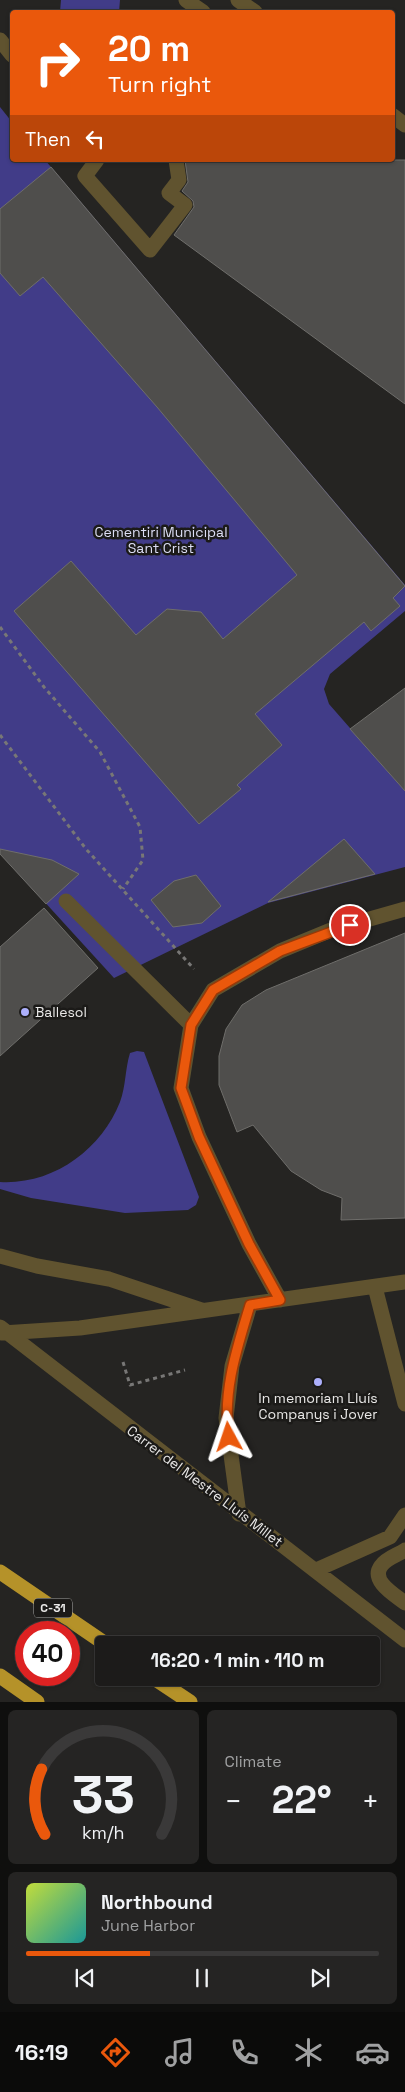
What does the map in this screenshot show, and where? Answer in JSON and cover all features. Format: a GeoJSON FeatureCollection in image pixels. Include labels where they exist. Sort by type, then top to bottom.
{"type":"FeatureCollection","features":[{"type":"Feature","properties":{"kind":"highway","name":"C-31"},"geometry":{"type":"LineString","coordinates":[[0,1572],[95,1637]]}},
{"type":"Feature","properties":{"kind":"highway"},"geometry":{"type":"LineString","coordinates":[[0,1676],[37,1702]]}},
{"type":"Feature","properties":{"kind":"highway"},"geometry":{"type":"LineString","coordinates":[[166,1686],[190,1702]]}},
{"type":"Feature","properties":{"kind":"street"},"geometry":{"type":"LineString","coordinates":[[186,0],[200,10]]}},
{"type":"Feature","properties":{"kind":"street"},"geometry":{"type":"LineString","coordinates":[[238,0],[251,10]]}},
{"type":"Feature","properties":{"kind":"street"},"geometry":{"type":"LineString","coordinates":[[0,40],[10,52]]}},
{"type":"Feature","properties":{"kind":"street"},"geometry":{"type":"LineString","coordinates":[[96,162],[85,176],[150,250],[185,205],[169,193],[179,180],[176,162]]}},
{"type":"Feature","properties":{"kind":"street"},"geometry":{"type":"LineString","coordinates":[[66,901],[191,1025]]}},
{"type":"Feature","properties":{"kind":"street"},"geometry":{"type":"LineString","coordinates":[[280,1300],[249,1244],[199,1137],[181,1088],[191,1025],[213,990],[280,951],[331,930],[405,909]]}},
{"type":"Feature","properties":{"kind":"street"},"geometry":{"type":"LineString","coordinates":[[0,1256],[36,1266],[109,1279],[206,1311]]}},
{"type":"Feature","properties":{"kind":"street"},"geometry":{"type":"LineString","coordinates":[[2,1331],[80,1328],[405,1282]]}},
{"type":"Feature","properties":{"kind":"street"},"geometry":{"type":"LineString","coordinates":[[375,1287],[405,1404]]}},
{"type":"Feature","properties":{"kind":"street"},"geometry":{"type":"LineString","coordinates":[[239,1514],[226,1418],[232,1366],[250,1305]]}},
{"type":"Feature","properties":{"kind":"street","name":"Carrer del Mestre Lluís Millet"},"geometry":{"type":"LineString","coordinates":[[2,1331],[405,1640]]}},
{"type":"Feature","properties":{"kind":"street"},"geometry":{"type":"LineString","coordinates":[[316,1570],[390,1537],[405,1515]]}},
{"type":"Feature","properties":{"kind":"street"},"geometry":{"type":"LineString","coordinates":[[405,1550],[387,1560],[381,1566],[379,1572],[382,1585],[405,1603]]}},
{"type":"Feature","properties":{"kind":"path"},"geometry":{"type":"LineString","coordinates":[[0,627],[44,687],[100,752],[140,827],[143,860],[123,889]]}},
{"type":"Feature","properties":{"kind":"path"},"geometry":{"type":"LineString","coordinates":[[0,735],[86,849],[213,990]]}},
{"type":"Feature","properties":{"kind":"path"},"geometry":{"type":"LineString","coordinates":[[123,1362],[130,1385],[185,1370]]}},
{"type":"Feature","properties":{"kind":"green space"},"geometry":{"type":"Polygon","coordinates":[[[61,0],[120,0],[119,10],[60,10],[61,0]]]}},
{"type":"Feature","properties":{"kind":"green space","name":"Cementiri Municipal Sant Crist"},"geometry":{"type":"Polygon","coordinates":[[[0,107],[10,120],[10,162],[47,162],[405,585],[405,611],[330,674],[324,689],[329,704],[405,791],[405,867],[268,903],[114,978],[0,853],[0,107]]]}},
{"type":"Feature","properties":{"kind":"green space"},"geometry":{"type":"Polygon","coordinates":[[[144,1052],[199,1197],[196,1205],[188,1210],[125,1213],[31,1198],[0,1189],[0,1182],[38,1178],[56,1171],[88,1149],[112,1119],[122,1096],[130,1053],[144,1052]]]}},
{"type":"Feature","properties":{"kind":"building"},"geometry":{"type":"Polygon","coordinates":[[[395,160],[405,160],[405,404],[174,235],[194,207],[193,201],[182,191],[188,182],[185,162],[395,162],[395,160]]]}},
{"type":"Feature","properties":{"kind":"building"},"geometry":{"type":"Polygon","coordinates":[[[51,167],[405,586],[393,598],[400,606],[371,631],[364,622],[255,714],[282,745],[237,785],[241,789],[199,824],[14,611],[71,561],[136,635],[167,609],[201,612],[223,639],[297,575],[157,407],[43,277],[20,296],[0,273],[0,209],[51,167]]]}},
{"type":"Feature","properties":{"kind":"building"},"geometry":{"type":"Polygon","coordinates":[[[405,688],[405,791],[350,729],[405,688]]]}},
{"type":"Feature","properties":{"kind":"building"},"geometry":{"type":"Polygon","coordinates":[[[344,839],[375,874],[268,902],[344,839]]]}},
{"type":"Feature","properties":{"kind":"building"},"geometry":{"type":"Polygon","coordinates":[[[0,849],[52,860],[79,874],[46,904],[0,854],[0,849]]]}},
{"type":"Feature","properties":{"kind":"building"},"geometry":{"type":"Polygon","coordinates":[[[196,875],[221,906],[202,923],[173,927],[151,900],[174,881],[196,875]]]}},
{"type":"Feature","properties":{"kind":"building","name":"Ballesol"},"geometry":{"type":"Polygon","coordinates":[[[44,908],[98,968],[0,1056],[0,947],[44,908]]]}},
{"type":"Feature","properties":{"kind":"building"},"geometry":{"type":"Polygon","coordinates":[[[405,933],[405,1218],[341,1220],[342,1198],[321,1190],[291,1171],[253,1125],[237,1132],[219,1085],[219,1056],[226,1029],[242,1005],[266,990],[405,933]]]}},
{"type":"Feature","properties":{"kind":"place","name":"Ballesol"},"geometry":{"type":"Point","coordinates":[25,1012]}},
{"type":"Feature","properties":{"kind":"place","name":"In memoriam Lluís Companys i Jover"},"geometry":{"type":"Point","coordinates":[318,1382]}},
{"type":"Feature","properties":{"kind":"route"},"geometry":{"type":"LineString","coordinates":[[229,1437],[226,1418],[232,1366],[250,1305],[280,1300],[249,1244],[232,1203],[199,1137],[181,1088],[191,1025],[213,990],[280,951],[331,930],[350,925]]}}]}
